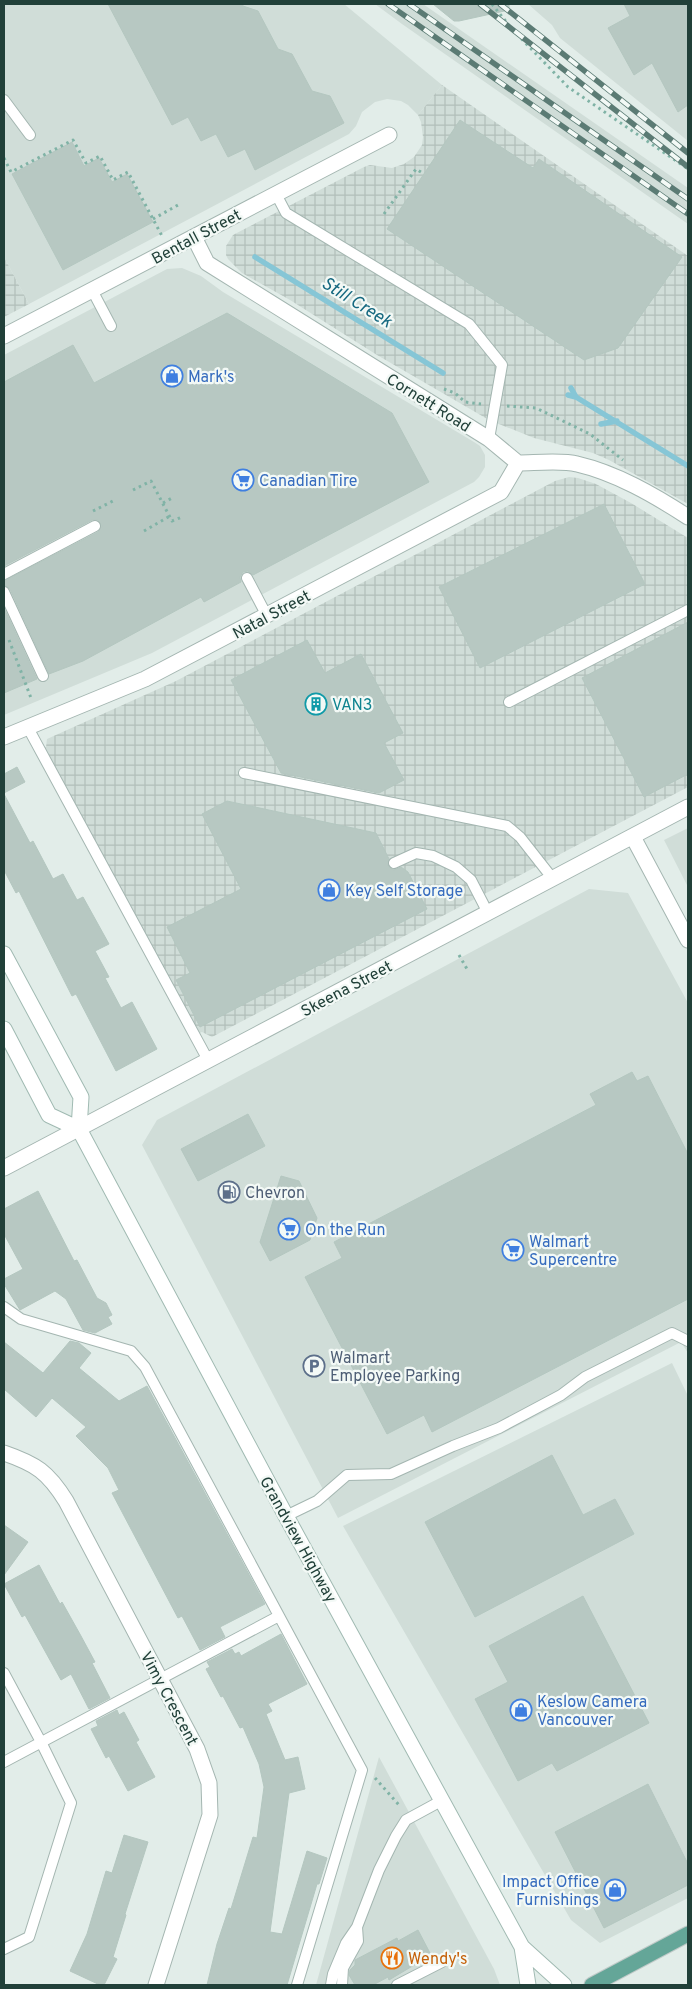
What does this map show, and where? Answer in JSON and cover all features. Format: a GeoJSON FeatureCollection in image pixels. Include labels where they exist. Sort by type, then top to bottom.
{"type":"FeatureCollection","features":[{"type":"Feature","properties":{"kind":"main road"},"geometry":{"type":"LineString","coordinates":[[592,1985],[688,1934]]}},
{"type":"Feature","properties":{"kind":"street","name":"Bentall Street"},"geometry":{"type":"LineString","coordinates":[[4,336],[389,135]]}},
{"type":"Feature","properties":{"kind":"street","name":"Cornett Road"},"geometry":{"type":"LineString","coordinates":[[194,237],[207,263],[489,439],[518,463]]}},
{"type":"Feature","properties":{"kind":"street"},"geometry":{"type":"LineString","coordinates":[[518,463],[575,463],[608,474],[652,494],[688,517]]}},
{"type":"Feature","properties":{"kind":"street","name":"Natal Street"},"geometry":{"type":"LineString","coordinates":[[4,737],[145,679],[501,492],[518,463]]}},
{"type":"Feature","properties":{"kind":"street","name":"Skeena Street"},"geometry":{"type":"LineString","coordinates":[[4,1168],[688,807]]}},
{"type":"Feature","properties":{"kind":"street"},"geometry":{"type":"LineString","coordinates":[[633,836],[688,940]]}},
{"type":"Feature","properties":{"kind":"street"},"geometry":{"type":"LineString","coordinates":[[4,954],[81,1097],[79,1129],[49,1115],[4,1029]]}},
{"type":"Feature","properties":{"kind":"street","name":"Grandview Highway"},"geometry":{"type":"LineString","coordinates":[[79,1129],[286,1516],[522,1947],[564,1985]]}},
{"type":"Feature","properties":{"kind":"street","name":"Vimy Crescent"},"geometry":{"type":"LineString","coordinates":[[4,1453],[28,1461],[40,1469],[59,1490],[197,1749],[209,1783],[210,1816],[156,1985]]}},
{"type":"Feature","properties":{"kind":"street","name":"Grandview Highway"},"geometry":{"type":"LineString","coordinates":[[522,1947],[528,1985]]}},
{"type":"Feature","properties":{"kind":"lane"},"geometry":{"type":"LineString","coordinates":[[4,100],[30,135]]}},
{"type":"Feature","properties":{"kind":"lane"},"geometry":{"type":"LineString","coordinates":[[276,194],[286,213],[470,324],[502,365],[489,439]]}},
{"type":"Feature","properties":{"kind":"lane"},"geometry":{"type":"LineString","coordinates":[[92,290],[111,326]]}},
{"type":"Feature","properties":{"kind":"lane"},"geometry":{"type":"LineString","coordinates":[[4,574],[95,526]]}},
{"type":"Feature","properties":{"kind":"lane"},"geometry":{"type":"LineString","coordinates":[[247,578],[267,616]]}},
{"type":"Feature","properties":{"kind":"lane"},"geometry":{"type":"LineString","coordinates":[[4,592],[43,676]]}},
{"type":"Feature","properties":{"kind":"lane"},"geometry":{"type":"LineString","coordinates":[[508,702],[688,610]]}},
{"type":"Feature","properties":{"kind":"lane"},"geometry":{"type":"LineString","coordinates":[[27,726],[208,1060]]}},
{"type":"Feature","properties":{"kind":"lane"},"geometry":{"type":"LineString","coordinates":[[244,773],[507,826],[520,837],[553,879]]}},
{"type":"Feature","properties":{"kind":"lane"},"geometry":{"type":"LineString","coordinates":[[394,863],[416,853],[433,856],[456,867],[471,880],[488,913]]}},
{"type":"Feature","properties":{"kind":"lane"},"geometry":{"type":"LineString","coordinates":[[4,1307],[21,1319],[132,1351],[145,1366],[362,1770],[297,1985]]}},
{"type":"Feature","properties":{"kind":"lane"},"geometry":{"type":"LineString","coordinates":[[286,1516],[317,1501],[347,1475],[391,1474],[499,1428],[561,1395],[585,1377],[672,1333],[688,1341]]}},
{"type":"Feature","properties":{"kind":"lane"},"geometry":{"type":"LineString","coordinates":[[4,1762],[279,1616]]}},
{"type":"Feature","properties":{"kind":"lane"},"geometry":{"type":"LineString","coordinates":[[4,1673],[42,1742],[71,1803],[29,1936],[4,1949]]}},
{"type":"Feature","properties":{"kind":"lane"},"geometry":{"type":"LineString","coordinates":[[331,1985],[333,1974],[346,1943],[357,1927],[379,1870],[396,1836],[406,1820],[441,1801]]}},
{"type":"Feature","properties":{"kind":"lane"},"geometry":{"type":"LineString","coordinates":[[342,1985],[343,1968],[358,1941],[357,1927]]}},
{"type":"Feature","properties":{"kind":"lane"},"geometry":{"type":"LineString","coordinates":[[397,1985],[446,1960]]}},
{"type":"Feature","properties":{"kind":"path"},"geometry":{"type":"LineString","coordinates":[[492,4],[511,28],[568,87],[688,169]]}},
{"type":"Feature","properties":{"kind":"path"},"geometry":{"type":"LineString","coordinates":[[4,158],[11,172],[73,140],[86,164],[100,156],[113,180],[128,172],[161,233]]}},
{"type":"Feature","properties":{"kind":"path"},"geometry":{"type":"LineString","coordinates":[[384,214],[416,169],[424,174]]}},
{"type":"Feature","properties":{"kind":"path"},"geometry":{"type":"LineString","coordinates":[[153,219],[178,205]]}},
{"type":"Feature","properties":{"kind":"path"},"geometry":{"type":"LineString","coordinates":[[437,386],[455,393],[465,402],[536,408],[600,440],[614,454],[629,464]]}},
{"type":"Feature","properties":{"kind":"path"},"geometry":{"type":"LineString","coordinates":[[133,490],[151,480],[172,522],[182,516]]}},
{"type":"Feature","properties":{"kind":"path"},"geometry":{"type":"LineString","coordinates":[[163,503],[172,498]]}},
{"type":"Feature","properties":{"kind":"path"},"geometry":{"type":"LineString","coordinates":[[144,530],[170,516]]}},
{"type":"Feature","properties":{"kind":"path"},"geometry":{"type":"LineString","coordinates":[[12,653],[31,698]]}},
{"type":"Feature","properties":{"kind":"path"},"geometry":{"type":"LineString","coordinates":[[459,954],[467,969]]}},
{"type":"Feature","properties":{"kind":"path"},"geometry":{"type":"LineString","coordinates":[[362,1770],[372,1774],[398,1805]]}},
{"type":"Feature","properties":{"kind":"shaded area"},"geometry":{"type":"Polygon","coordinates":[[[4,4],[344,4],[442,85],[418,115],[401,101],[387,99],[375,102],[362,112],[356,126],[349,134],[29,304],[4,257],[4,4]]]}},
{"type":"Feature","properties":{"kind":"shaded area"},"geometry":{"type":"Polygon","coordinates":[[[375,4],[423,4],[688,188],[688,224],[402,24],[375,4]]]}},
{"type":"Feature","properties":{"kind":"shaded area"},"geometry":{"type":"Polygon","coordinates":[[[528,4],[688,4],[688,141],[560,38],[552,25],[528,4]]]}},
{"type":"Feature","properties":{"kind":"shaded area"},"geometry":{"type":"Polygon","coordinates":[[[442,85],[688,256],[688,504],[593,453],[534,438],[489,420],[242,273],[228,259],[226,246],[233,235],[364,167],[370,165],[392,168],[404,164],[414,157],[422,145],[423,137],[418,115],[442,85]]]}},
{"type":"Feature","properties":{"kind":"shaded area"},"geometry":{"type":"Polygon","coordinates":[[[4,257],[29,304],[4,317],[4,257]]]}},
{"type":"Feature","properties":{"kind":"shaded area"},"geometry":{"type":"Polygon","coordinates":[[[182,268],[201,276],[223,292],[474,442],[480,446],[485,455],[485,467],[474,482],[152,653],[4,715],[4,355],[167,269],[182,268]]]}},
{"type":"Feature","properties":{"kind":"shaded area"},"geometry":{"type":"Polygon","coordinates":[[[569,477],[596,484],[688,538],[688,787],[212,1037],[202,1032],[195,1035],[40,751],[46,747],[47,739],[176,681],[555,481],[569,477]]]}},
{"type":"Feature","properties":{"kind":"shaded area"},"geometry":{"type":"Polygon","coordinates":[[[688,828],[688,887],[664,840],[688,828]]]}},
{"type":"Feature","properties":{"kind":"shaded area"},"geometry":{"type":"Polygon","coordinates":[[[589,889],[628,893],[688,1003],[688,1353],[681,1342],[338,1518],[142,1145],[157,1120],[589,889]]]}},
{"type":"Feature","properties":{"kind":"shaded area"},"geometry":{"type":"Polygon","coordinates":[[[672,1363],[688,1396],[688,1898],[600,1943],[571,1920],[343,1526],[672,1363]]]}},
{"type":"Feature","properties":{"kind":"shaded area"},"geometry":{"type":"Polygon","coordinates":[[[379,1757],[494,1969],[500,1985],[316,1985],[379,1757]]]}},
{"type":"Feature","properties":{"kind":"building"},"geometry":{"type":"Polygon","coordinates":[[[108,4],[242,4],[258,11],[278,49],[292,54],[312,91],[330,96],[344,123],[255,170],[245,149],[228,157],[216,134],[201,141],[188,117],[172,125],[108,4]]]}},
{"type":"Feature","properties":{"kind":"building"},"geometry":{"type":"Polygon","coordinates":[[[433,4],[509,4],[509,10],[454,21],[433,4]]]}},
{"type":"Feature","properties":{"kind":"building"},"geometry":{"type":"Polygon","coordinates":[[[624,4],[688,4],[688,105],[678,112],[652,63],[634,75],[608,28],[630,16],[624,4]]]}},
{"type":"Feature","properties":{"kind":"building"},"geometry":{"type":"Polygon","coordinates":[[[460,120],[533,168],[539,159],[682,257],[618,348],[584,360],[387,229],[460,120]]]}},
{"type":"Feature","properties":{"kind":"building"},"geometry":{"type":"Polygon","coordinates":[[[72,142],[84,166],[99,158],[112,182],[127,174],[153,222],[63,270],[12,174],[72,142]]]}},
{"type":"Feature","properties":{"kind":"building"},"geometry":{"type":"Polygon","coordinates":[[[227,313],[392,413],[429,482],[253,575],[248,571],[243,572],[240,577],[241,582],[204,602],[201,597],[83,661],[49,674],[10,589],[4,585],[4,581],[98,532],[102,526],[98,520],[92,520],[4,566],[4,382],[73,345],[94,383],[227,313]]]}},
{"type":"Feature","properties":{"kind":"building"},"geometry":{"type":"Polygon","coordinates":[[[604,504],[645,584],[480,668],[439,587],[604,504]]]}},
{"type":"Feature","properties":{"kind":"building"},"geometry":{"type":"Polygon","coordinates":[[[4,608],[37,679],[4,693],[4,608]]]}},
{"type":"Feature","properties":{"kind":"building"},"geometry":{"type":"Polygon","coordinates":[[[688,622],[688,774],[644,797],[582,678],[688,622]]]}},
{"type":"Feature","properties":{"kind":"building","name":"VAN3"},"geometry":{"type":"Polygon","coordinates":[[[307,640],[325,673],[361,654],[403,733],[384,743],[404,780],[379,793],[281,773],[231,680],[307,640]]]}},
{"type":"Feature","properties":{"kind":"building"},"geometry":{"type":"Polygon","coordinates":[[[17,767],[25,782],[4,793],[4,774],[17,767]]]}},
{"type":"Feature","properties":{"kind":"building"},"geometry":{"type":"Polygon","coordinates":[[[4,794],[30,843],[33,841],[53,879],[63,874],[77,900],[83,897],[109,944],[95,951],[109,977],[105,978],[121,1008],[132,1002],[157,1049],[116,1071],[76,994],[72,996],[19,891],[16,893],[4,870],[4,794]]]}},
{"type":"Feature","properties":{"kind":"building","name":"Key Self Storage"},"geometry":{"type":"Polygon","coordinates":[[[227,801],[376,833],[389,859],[388,866],[394,870],[401,867],[408,872],[427,909],[200,1027],[176,980],[190,973],[167,927],[241,889],[202,814],[227,801]]]}},
{"type":"Feature","properties":{"kind":"building","name":"Walmart Supercentre"},"geometry":{"type":"Polygon","coordinates":[[[632,1072],[637,1081],[648,1076],[688,1154],[688,1299],[432,1432],[424,1415],[387,1434],[305,1277],[342,1258],[334,1242],[596,1105],[590,1094],[632,1072]]]}},
{"type":"Feature","properties":{"kind":"building"},"geometry":{"type":"Polygon","coordinates":[[[248,1114],[265,1146],[198,1181],[181,1149],[248,1114]]]}},
{"type":"Feature","properties":{"kind":"building","name":"On the Run"},"geometry":{"type":"Polygon","coordinates":[[[281,1176],[299,1181],[317,1218],[310,1240],[270,1261],[260,1242],[281,1176]]]}},
{"type":"Feature","properties":{"kind":"building"},"geometry":{"type":"Polygon","coordinates":[[[38,1191],[74,1261],[77,1260],[97,1298],[106,1303],[112,1315],[108,1317],[112,1324],[95,1333],[83,1330],[66,1299],[55,1291],[20,1310],[4,1284],[4,1279],[23,1269],[4,1234],[4,1209],[38,1191]]]}},
{"type":"Feature","properties":{"kind":"building"},"geometry":{"type":"Polygon","coordinates":[[[70,1341],[79,1343],[91,1353],[79,1368],[119,1401],[147,1386],[265,1604],[220,1627],[225,1637],[200,1650],[182,1616],[178,1618],[112,1493],[119,1490],[108,1468],[76,1436],[86,1427],[52,1398],[36,1417],[4,1389],[4,1342],[43,1373],[70,1341]]]}},
{"type":"Feature","properties":{"kind":"building"},"geometry":{"type":"Polygon","coordinates":[[[552,1455],[583,1515],[615,1499],[634,1534],[475,1617],[425,1522],[552,1455]]]}},
{"type":"Feature","properties":{"kind":"building"},"geometry":{"type":"Polygon","coordinates":[[[4,1525],[28,1542],[4,1575],[4,1525]]]}},
{"type":"Feature","properties":{"kind":"building"},"geometry":{"type":"Polygon","coordinates":[[[39,1565],[95,1662],[92,1663],[110,1698],[89,1709],[71,1674],[61,1680],[25,1615],[22,1617],[4,1584],[39,1565]]]}},
{"type":"Feature","properties":{"kind":"building"},"geometry":{"type":"Polygon","coordinates":[[[583,1596],[649,1723],[557,1771],[552,1763],[518,1781],[475,1699],[508,1682],[489,1646],[583,1596]]]}},
{"type":"Feature","properties":{"kind":"building"},"geometry":{"type":"Polygon","coordinates":[[[281,1634],[307,1684],[268,1704],[272,1711],[266,1714],[285,1760],[298,1757],[305,1789],[289,1793],[270,1932],[282,1934],[307,1851],[327,1858],[319,1884],[317,1884],[287,1985],[207,1985],[217,1944],[229,1908],[231,1909],[253,1837],[257,1838],[264,1787],[259,1764],[243,1727],[240,1728],[223,1696],[221,1697],[206,1669],[210,1667],[207,1662],[232,1649],[235,1654],[239,1652],[241,1656],[281,1634]]]}},
{"type":"Feature","properties":{"kind":"building"},"geometry":{"type":"Polygon","coordinates":[[[117,1710],[119,1715],[124,1712],[139,1740],[136,1742],[155,1777],[128,1791],[109,1756],[106,1758],[91,1729],[98,1726],[96,1721],[117,1710]]]}},
{"type":"Feature","properties":{"kind":"building"},"geometry":{"type":"Polygon","coordinates":[[[648,1784],[688,1864],[688,1885],[604,1928],[555,1832],[648,1784]]]}},
{"type":"Feature","properties":{"kind":"building"},"geometry":{"type":"Polygon","coordinates":[[[124,1835],[148,1842],[113,1957],[117,1959],[104,1985],[100,1985],[70,1971],[87,1934],[106,1871],[112,1873],[124,1835]]]}},
{"type":"Feature","properties":{"kind":"building","name":"Wendy's"},"geometry":{"type":"Polygon","coordinates":[[[418,1930],[431,1955],[389,1980],[388,1977],[373,1985],[355,1985],[349,1975],[350,1970],[355,1965],[355,1960],[397,1938],[398,1941],[418,1930]]]}},
{"type":"Feature","properties":{"kind":"waterway","name":"Still Creek"},"geometry":{"type":"LineString","coordinates":[[255,257],[443,373]]}},
{"type":"Feature","properties":{"kind":"waterway","name":"Still Creek"},"geometry":{"type":"LineString","coordinates":[[571,388],[576,397]]}},
{"type":"Feature","properties":{"kind":"waterway","name":"Still Creek"},"geometry":{"type":"LineString","coordinates":[[568,395],[576,397],[688,466]]}},
{"type":"Feature","properties":{"kind":"waterway","name":"Still Creek"},"geometry":{"type":"LineString","coordinates":[[601,424],[617,421]]}},
{"type":"Feature","properties":{"kind":"railway"},"geometry":{"type":"LineString","coordinates":[[388,4],[688,214]]}},
{"type":"Feature","properties":{"kind":"railway"},"geometry":{"type":"LineString","coordinates":[[409,4],[688,199]]}},
{"type":"Feature","properties":{"kind":"railway"},"geometry":{"type":"LineString","coordinates":[[480,4],[688,167]]}},
{"type":"Feature","properties":{"kind":"railway"},"geometry":{"type":"LineString","coordinates":[[500,4],[688,153]]}},
{"type":"Feature","properties":{"kind":"place","name":"Mark's"},"geometry":{"type":"Point","coordinates":[172,376]}},
{"type":"Feature","properties":{"kind":"place","name":"Canadian Tire"},"geometry":{"type":"Point","coordinates":[243,480]}},
{"type":"Feature","properties":{"kind":"place","name":"VAN3"},"geometry":{"type":"Point","coordinates":[316,704]}},
{"type":"Feature","properties":{"kind":"place","name":"Key Self Storage"},"geometry":{"type":"Point","coordinates":[329,890]}},
{"type":"Feature","properties":{"kind":"place","name":"Chevron"},"geometry":{"type":"Point","coordinates":[229,1192]}},
{"type":"Feature","properties":{"kind":"place","name":"On the Run"},"geometry":{"type":"Point","coordinates":[289,1229]}},
{"type":"Feature","properties":{"kind":"place","name":"Walmart Supercentre"},"geometry":{"type":"Point","coordinates":[513,1250]}},
{"type":"Feature","properties":{"kind":"place","name":"Walmart Employee Parking"},"geometry":{"type":"Point","coordinates":[314,1366]}},
{"type":"Feature","properties":{"kind":"place","name":"Keslow Camera Vancouver"},"geometry":{"type":"Point","coordinates":[521,1710]}},
{"type":"Feature","properties":{"kind":"place","name":"Impact Office Furnishings"},"geometry":{"type":"Point","coordinates":[615,1890]}},
{"type":"Feature","properties":{"kind":"place","name":"Wendy's"},"geometry":{"type":"Point","coordinates":[392,1958]}}]}
